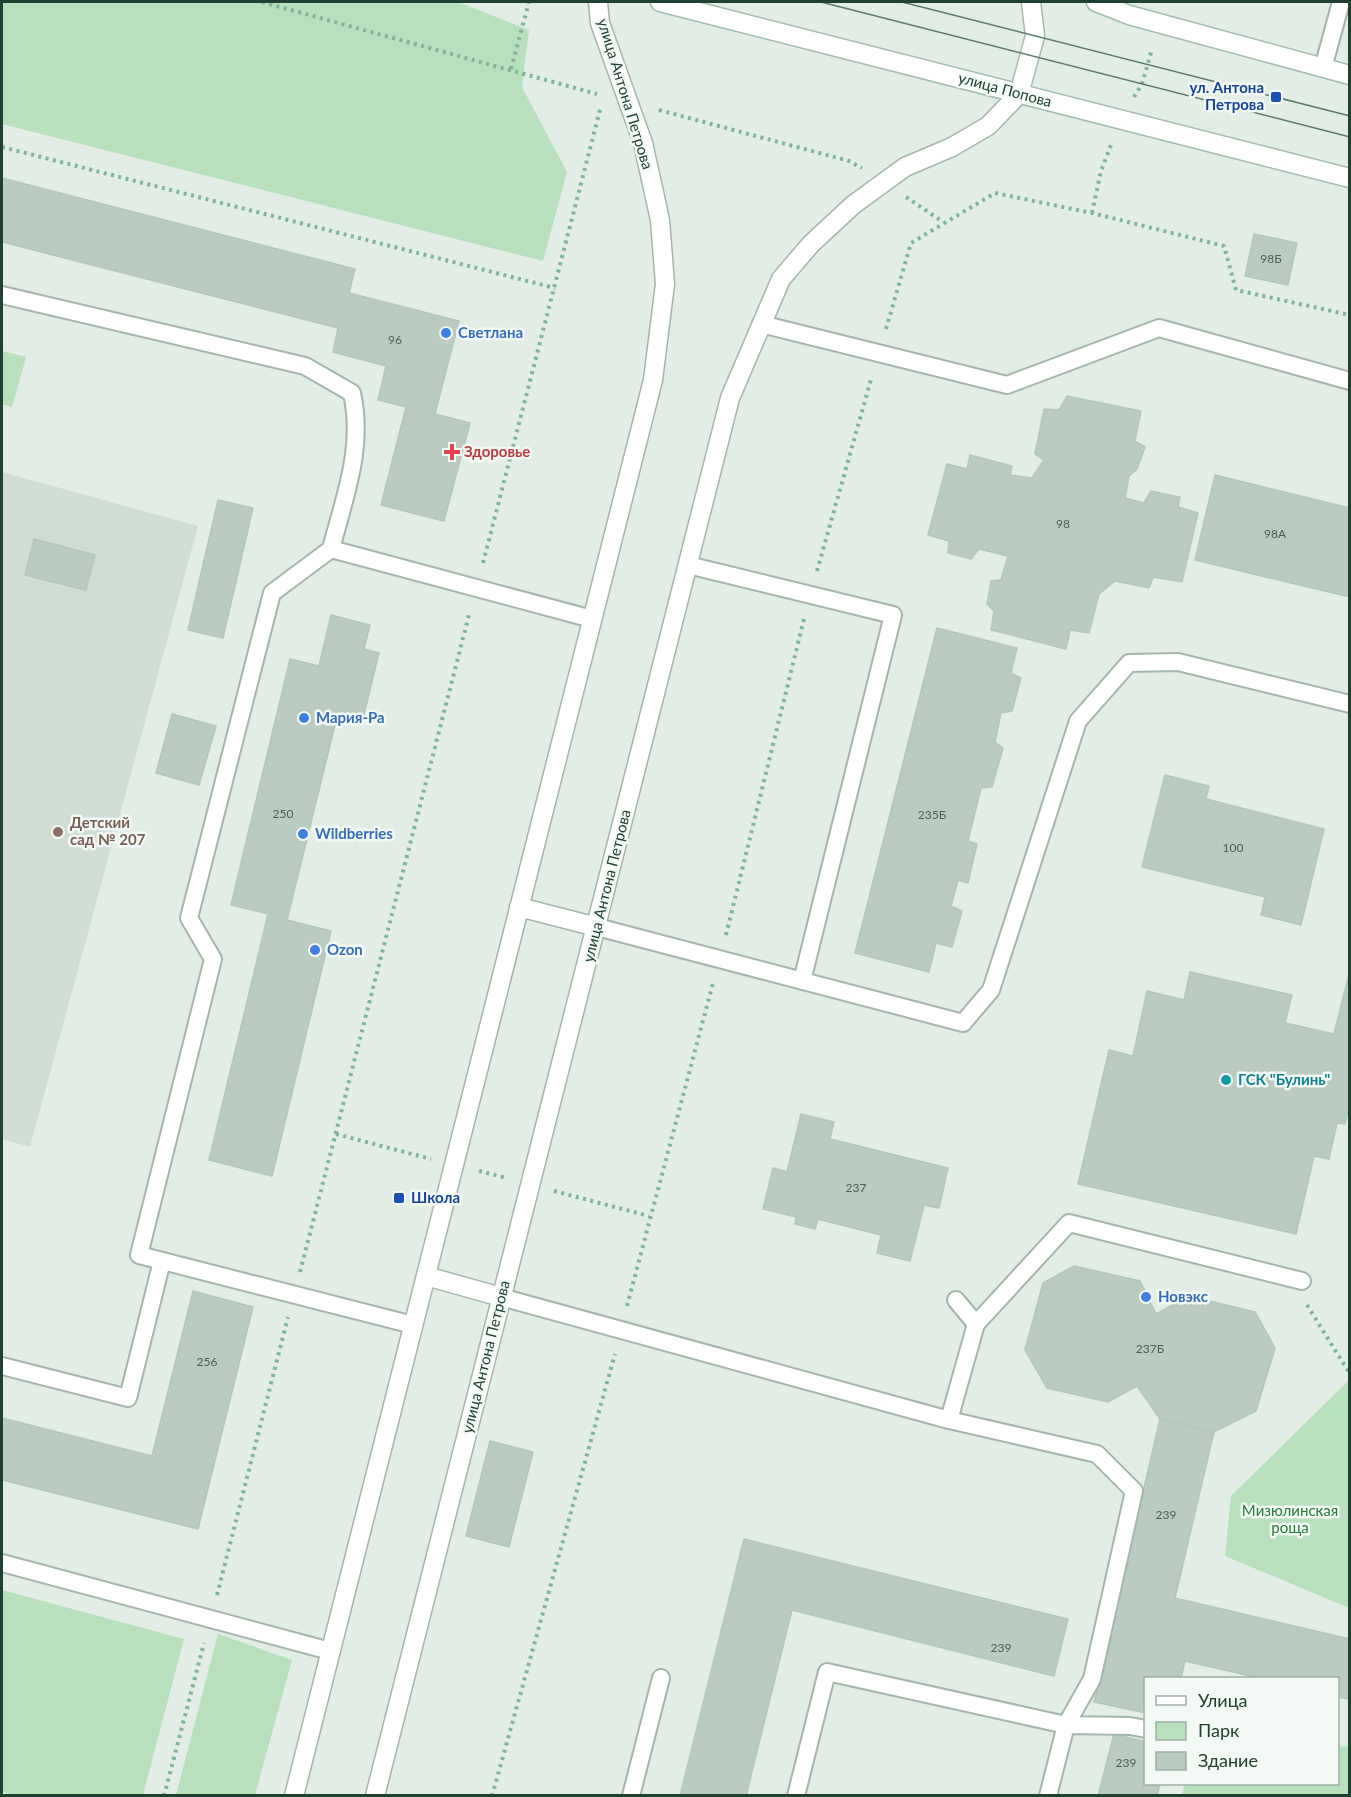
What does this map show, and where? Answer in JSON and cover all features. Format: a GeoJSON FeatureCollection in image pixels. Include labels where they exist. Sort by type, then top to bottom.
{"type":"FeatureCollection","features":[{"type":"Feature","properties":{"kind":"street","name":"улица Антона Петрова"},"geometry":{"type":"LineString","coordinates":[[294,1796],[653,380],[666,284],[660,220],[643,143],[600,23],[598,2]]}},
{"type":"Feature","properties":{"kind":"street","name":"улица Попова"},"geometry":{"type":"LineString","coordinates":[[660,2],[1350,178]]}},
{"type":"Feature","properties":{"kind":"street"},"geometry":{"type":"LineString","coordinates":[[1019,94],[1035,36],[1031,2]]}},
{"type":"Feature","properties":{"kind":"street"},"geometry":{"type":"LineString","coordinates":[[1096,2],[1129,15],[1350,75]]}},
{"type":"Feature","properties":{"kind":"street","name":"улица Антона Петрова"},"geometry":{"type":"LineString","coordinates":[[375,1796],[730,398],[781,279],[811,244],[905,167],[952,147],[988,126],[1019,94]]}},
{"type":"Feature","properties":{"kind":"street"},"geometry":{"type":"LineString","coordinates":[[519,907],[597,927]]}},
{"type":"Feature","properties":{"kind":"street"},"geometry":{"type":"LineString","coordinates":[[426,1276],[501,1297]]}},
{"type":"Feature","properties":{"kind":"lane"},"geometry":{"type":"LineString","coordinates":[[1323,68],[1341,2]]}},
{"type":"Feature","properties":{"kind":"lane"},"geometry":{"type":"LineString","coordinates":[[2,295],[305,366],[352,393],[357,417],[357,450],[331,549],[272,593],[189,918],[213,959],[140,1255],[413,1325]]}},
{"type":"Feature","properties":{"kind":"lane"},"geometry":{"type":"LineString","coordinates":[[761,324],[1007,385],[1159,328],[1350,381]]}},
{"type":"Feature","properties":{"kind":"lane"},"geometry":{"type":"LineString","coordinates":[[331,549],[592,620]]}},
{"type":"Feature","properties":{"kind":"lane"},"geometry":{"type":"LineString","coordinates":[[688,565],[893,615],[802,981]]}},
{"type":"Feature","properties":{"kind":"lane"},"geometry":{"type":"LineString","coordinates":[[597,927],[963,1023],[991,990],[1078,721],[1129,663],[1178,662],[1350,704]]}},
{"type":"Feature","properties":{"kind":"lane"},"geometry":{"type":"LineString","coordinates":[[949,1420],[976,1324],[1069,1222],[1297,1280]]}},
{"type":"Feature","properties":{"kind":"lane"},"geometry":{"type":"LineString","coordinates":[[2,1366],[128,1398],[162,1261]]}},
{"type":"Feature","properties":{"kind":"lane"},"geometry":{"type":"LineString","coordinates":[[501,1297],[949,1420],[1097,1454],[1134,1491],[1092,1679],[1066,1725],[1048,1796]]}},
{"type":"Feature","properties":{"kind":"lane"},"geometry":{"type":"LineString","coordinates":[[956,1300],[976,1324]]}},
{"type":"Feature","properties":{"kind":"lane"},"geometry":{"type":"LineString","coordinates":[[2,1563],[330,1651]]}},
{"type":"Feature","properties":{"kind":"lane"},"geometry":{"type":"LineString","coordinates":[[796,1796],[827,1671],[1066,1725],[1130,1726],[1144,1729]]}},
{"type":"Feature","properties":{"kind":"lane"},"geometry":{"type":"LineString","coordinates":[[631,1796],[661,1678]]}},
{"type":"Feature","properties":{"kind":"path"},"geometry":{"type":"LineString","coordinates":[[164,1796],[604,96],[262,2]]}},
{"type":"Feature","properties":{"kind":"path"},"geometry":{"type":"LineString","coordinates":[[511,69],[529,2]]}},
{"type":"Feature","properties":{"kind":"path"},"geometry":{"type":"LineString","coordinates":[[630,103],[849,161],[943,222]]}},
{"type":"Feature","properties":{"kind":"path"},"geometry":{"type":"LineString","coordinates":[[2,147],[555,288]]}},
{"type":"Feature","properties":{"kind":"path"},"geometry":{"type":"LineString","coordinates":[[492,1796],[720,959],[810,595],[911,243],[943,222],[995,194],[1092,213],[1224,246],[1236,290],[1350,315]]}},
{"type":"Feature","properties":{"kind":"path"},"geometry":{"type":"LineString","coordinates":[[336,1134],[650,1216]]}},
{"type":"Feature","properties":{"kind":"path"},"geometry":{"type":"LineString","coordinates":[[1297,1280],[1350,1374]]}},
{"type":"Feature","properties":{"kind":"shaded area","name":"Детский сад № 207"},"geometry":{"type":"Polygon","coordinates":[[[2,472],[198,526],[30,1147],[2,1139],[2,472]]]}},
{"type":"Feature","properties":{"kind":"green space"},"geometry":{"type":"Polygon","coordinates":[[[2,2],[458,2],[529,30],[522,87],[567,172],[543,261],[2,124],[2,2]]]}},
{"type":"Feature","properties":{"kind":"green space"},"geometry":{"type":"Polygon","coordinates":[[[2,351],[26,357],[12,407],[2,404],[2,351]]]}},
{"type":"Feature","properties":{"kind":"green space","name":"Мизюлинская роща"},"geometry":{"type":"Polygon","coordinates":[[[1349,1380],[1349,1608],[1225,1556],[1231,1496],[1349,1380]]]}},
{"type":"Feature","properties":{"kind":"green space"},"geometry":{"type":"Polygon","coordinates":[[[2,1590],[184,1639],[143,1795],[17,1796],[2,1792],[2,1590]]]}},
{"type":"Feature","properties":{"kind":"green space"},"geometry":{"type":"Polygon","coordinates":[[[218,1634],[292,1660],[255,1795],[176,1795],[218,1634]]]}},
{"type":"Feature","properties":{"kind":"green space"},"geometry":{"type":"Polygon","coordinates":[[[1349,1746],[1349,1795],[1182,1795],[1185,1785],[1339,1785],[1339,1747],[1349,1746]]]}},
{"type":"Feature","properties":{"kind":"building"},"geometry":{"type":"Polygon","coordinates":[[[2,178],[355,269],[349,293],[459,321],[435,414],[470,423],[444,521],[381,505],[406,407],[378,400],[386,366],[333,352],[338,328],[2,242],[2,178]]]}},
{"type":"Feature","properties":{"kind":"building"},"geometry":{"type":"Polygon","coordinates":[[[1254,234],[1297,243],[1288,285],[1245,276],[1254,234]]]}},
{"type":"Feature","properties":{"kind":"building"},"geometry":{"type":"Polygon","coordinates":[[[1067,396],[1141,411],[1135,441],[1145,447],[1137,469],[1129,476],[1125,498],[1144,503],[1151,491],[1180,497],[1178,507],[1198,513],[1182,582],[1153,577],[1149,588],[1115,581],[1099,594],[1089,633],[1070,630],[1066,649],[991,630],[994,611],[987,604],[991,581],[1001,580],[1008,556],[979,549],[971,559],[948,553],[949,541],[928,535],[947,464],[967,469],[970,455],[1012,466],[1010,475],[1032,478],[1044,460],[1035,454],[1044,409],[1059,410],[1067,396]]]}},
{"type":"Feature","properties":{"kind":"building"},"geometry":{"type":"Polygon","coordinates":[[[1215,475],[1350,508],[1350,597],[1195,560],[1215,475]]]}},
{"type":"Feature","properties":{"kind":"building"},"geometry":{"type":"Polygon","coordinates":[[[218,500],[253,508],[223,638],[188,630],[218,500]]]}},
{"type":"Feature","properties":{"kind":"building"},"geometry":{"type":"Polygon","coordinates":[[[34,539],[95,555],[86,590],[25,575],[34,539]]]}},
{"type":"Feature","properties":{"kind":"building"},"geometry":{"type":"Polygon","coordinates":[[[331,615],[370,625],[364,649],[379,653],[362,723],[337,717],[287,920],[331,931],[272,1176],[209,1160],[268,914],[231,905],[290,659],[319,666],[331,615]]]}},
{"type":"Feature","properties":{"kind":"building"},"geometry":{"type":"Polygon","coordinates":[[[937,628],[1017,648],[1011,673],[1021,678],[1012,711],[1001,713],[995,742],[1003,748],[992,787],[981,788],[968,841],[977,844],[968,883],[958,880],[951,906],[962,911],[952,947],[936,943],[929,972],[855,953],[937,628]]]}},
{"type":"Feature","properties":{"kind":"building"},"geometry":{"type":"Polygon","coordinates":[[[172,714],[216,726],[199,785],[156,773],[172,714]]]}},
{"type":"Feature","properties":{"kind":"building"},"geometry":{"type":"Polygon","coordinates":[[[1165,775],[1209,786],[1206,799],[1324,829],[1301,925],[1261,915],[1265,897],[1142,867],[1165,775]]]}},
{"type":"Feature","properties":{"kind":"building","name":"ГСК \"Булинь\""},"geometry":{"type":"Polygon","coordinates":[[[1350,970],[1350,1105],[1345,1124],[1337,1123],[1329,1159],[1314,1156],[1296,1234],[1078,1184],[1109,1050],[1133,1056],[1147,991],[1184,1000],[1190,972],[1292,995],[1285,1023],[1334,1034],[1350,970]]]}},
{"type":"Feature","properties":{"kind":"building"},"geometry":{"type":"Polygon","coordinates":[[[801,1114],[834,1122],[830,1139],[948,1168],[939,1208],[924,1205],[910,1261],[877,1253],[881,1235],[818,1219],[815,1229],[795,1224],[796,1217],[763,1209],[773,1168],[787,1172],[801,1114]]]}},
{"type":"Feature","properties":{"kind":"building"},"geometry":{"type":"Polygon","coordinates":[[[1074,1266],[1140,1281],[1156,1314],[1189,1296],[1255,1312],[1275,1348],[1256,1411],[1214,1432],[1160,1419],[1137,1386],[1108,1402],[1047,1388],[1025,1350],[1043,1283],[1074,1266]]]}},
{"type":"Feature","properties":{"kind":"building"},"geometry":{"type":"Polygon","coordinates":[[[193,1291],[253,1307],[198,1529],[2,1480],[2,1418],[152,1456],[193,1291]]]}},
{"type":"Feature","properties":{"kind":"building"},"geometry":{"type":"Polygon","coordinates":[[[1160,1419],[1214,1432],[1175,1598],[1350,1639],[1350,1699],[1339,1697],[1339,1677],[1255,1677],[1185,1661],[1181,1677],[1144,1677],[1144,1713],[1094,1702],[1160,1419]]]}},
{"type":"Feature","properties":{"kind":"building"},"geometry":{"type":"Polygon","coordinates":[[[490,1441],[533,1452],[509,1547],[466,1536],[490,1441]]]}},
{"type":"Feature","properties":{"kind":"building"},"geometry":{"type":"Polygon","coordinates":[[[744,1539],[1068,1619],[1054,1676],[792,1610],[746,1796],[680,1796],[744,1539]]]}},
{"type":"Feature","properties":{"kind":"building"},"geometry":{"type":"Polygon","coordinates":[[[1114,1734],[1144,1742],[1144,1785],[1160,1785],[1157,1796],[1098,1796],[1114,1734]]]}},
{"type":"Feature","properties":{"kind":"tram line"},"geometry":{"type":"LineString","coordinates":[[821,2],[1350,137]]}},
{"type":"Feature","properties":{"kind":"tram line"},"geometry":{"type":"LineString","coordinates":[[902,2],[1350,116]]}},
{"type":"Feature","properties":{"kind":"place","name":"ул. Антона Петрова"},"geometry":{"type":"Point","coordinates":[1276,97]}},
{"type":"Feature","properties":{"kind":"place","name":"Светлана"},"geometry":{"type":"Point","coordinates":[446,333]}},
{"type":"Feature","properties":{"kind":"place","name":"Здоровье"},"geometry":{"type":"Point","coordinates":[452,452]}},
{"type":"Feature","properties":{"kind":"place","name":"Мария-Ра"},"geometry":{"type":"Point","coordinates":[304,718]}},
{"type":"Feature","properties":{"kind":"place","name":"Детский сад № 207"},"geometry":{"type":"Point","coordinates":[58,832]}},
{"type":"Feature","properties":{"kind":"place","name":"Wildberries"},"geometry":{"type":"Point","coordinates":[303,834]}},
{"type":"Feature","properties":{"kind":"place","name":"Ozon"},"geometry":{"type":"Point","coordinates":[315,950]}},
{"type":"Feature","properties":{"kind":"place","name":"ГСК \"Булинь\""},"geometry":{"type":"Point","coordinates":[1226,1080]}},
{"type":"Feature","properties":{"kind":"place","name":"Школа"},"geometry":{"type":"Point","coordinates":[399,1198]}},
{"type":"Feature","properties":{"kind":"place","name":"Новэкс"},"geometry":{"type":"Point","coordinates":[1146,1297]}}]}
